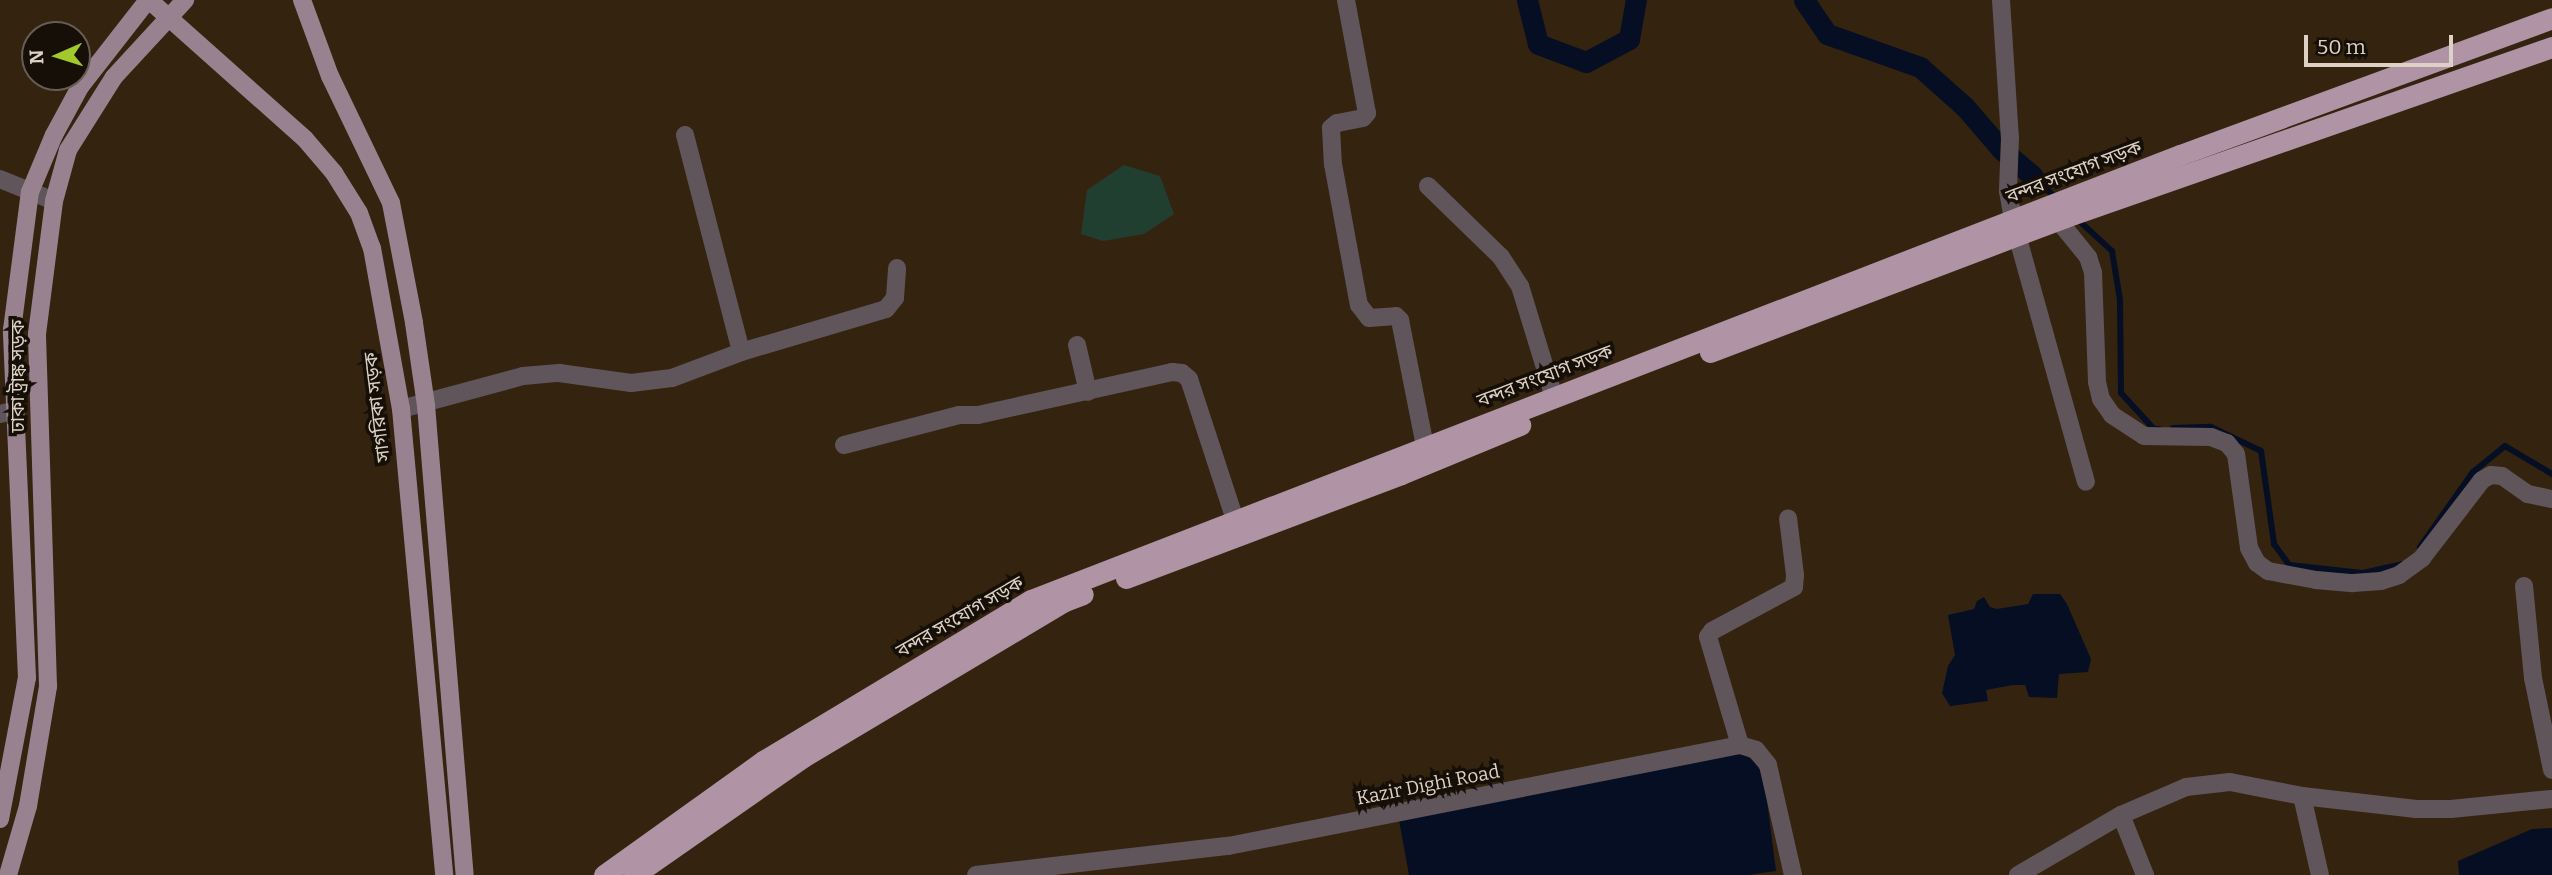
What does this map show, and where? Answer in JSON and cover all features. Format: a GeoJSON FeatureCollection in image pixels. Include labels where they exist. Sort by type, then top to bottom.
{"type":"FeatureCollection","features":[{"type":"Feature","properties":{"kind":"highway","name":"বন্দর সংযোগ সড়ক"},"geometry":{"type":"LineString","coordinates":[[2064,211],[2552,18]]}},
{"type":"Feature","properties":{"kind":"highway","name":"বন্দর সংযোগ সড়ক"},"geometry":{"type":"LineString","coordinates":[[604,875],[763,761],[1031,600],[1554,397],[2015,228],[2552,47]]}},
{"type":"Feature","properties":{"kind":"highway","name":"বন্দর সংযোগ সড়ক"},"geometry":{"type":"LineString","coordinates":[[644,872],[803,757],[1065,601],[1401,474],[1601,391],[1809,316],[2015,228]]}},
{"type":"Feature","properties":{"kind":"main road","name":"সাগরিকা সড়ক"},"geometry":{"type":"LineString","coordinates":[[149,0],[305,139],[334,173],[359,213],[372,248],[401,409],[444,875]]}},
{"type":"Feature","properties":{"kind":"main road","name":"ঢাকা ট্রাঙ্ক সড়ক"},"geometry":{"type":"LineString","coordinates":[[0,819],[8,745],[27,678],[28,652],[8,412],[12,330],[30,192],[54,135],[80,87],[149,0]]}},
{"type":"Feature","properties":{"kind":"main road","name":"ঢাকা ট্রাঙ্ক সড়ক"},"geometry":{"type":"LineString","coordinates":[[8,875],[34,779],[48,686],[37,334],[54,201],[68,150],[114,77],[185,0]]}},
{"type":"Feature","properties":{"kind":"main road"},"geometry":{"type":"LineString","coordinates":[[302,0],[330,76],[391,203],[414,323],[426,405],[465,875]]}},
{"type":"Feature","properties":{"kind":"street"},"geometry":{"type":"LineString","coordinates":[[1346,0],[1367,113],[1363,118],[1337,123],[1331,128],[1333,164],[1359,305],[1369,318],[1396,317],[1400,320],[1425,446]]}},
{"type":"Feature","properties":{"kind":"street"},"geometry":{"type":"LineString","coordinates":[[2001,0],[2010,138],[2007,170],[2015,228],[2086,482]]}},
{"type":"Feature","properties":{"kind":"street"},"geometry":{"type":"LineString","coordinates":[[685,135],[741,352]]}},
{"type":"Feature","properties":{"kind":"street"},"geometry":{"type":"LineString","coordinates":[[0,179],[54,201]]}},
{"type":"Feature","properties":{"kind":"street"},"geometry":{"type":"LineString","coordinates":[[1428,186],[1501,257],[1520,286],[1554,397]]}},
{"type":"Feature","properties":{"kind":"street"},"geometry":{"type":"LineString","coordinates":[[2064,211],[2093,272],[2097,382],[2101,400],[2112,415],[2144,436],[2211,437],[2227,443],[2236,454],[2249,548],[2257,562],[2269,571],[2306,579],[2353,583],[2381,581],[2399,575],[2422,558],[2482,480],[2491,475],[2502,476],[2528,494],[2552,499]]}},
{"type":"Feature","properties":{"kind":"street"},"geometry":{"type":"LineString","coordinates":[[401,409],[426,405],[523,376],[559,373],[631,383],[672,378],[741,352],[886,309],[895,298],[897,268]]}},
{"type":"Feature","properties":{"kind":"street"},"geometry":{"type":"LineString","coordinates":[[1077,345],[1088,392]]}},
{"type":"Feature","properties":{"kind":"street"},"geometry":{"type":"LineString","coordinates":[[844,445],[959,415],[978,415],[1172,372],[1182,373],[1189,379],[1234,520]]}},
{"type":"Feature","properties":{"kind":"street"},"geometry":{"type":"LineString","coordinates":[[1788,518],[1796,575],[1794,586],[1785,594],[1713,631],[1708,637],[1740,745],[1756,750],[1768,765],[1793,875]]}},
{"type":"Feature","properties":{"kind":"street"},"geometry":{"type":"LineString","coordinates":[[2524,586],[2533,678],[2552,770]]}},
{"type":"Feature","properties":{"kind":"street","name":"Kazir Dighi Road"},"geometry":{"type":"LineString","coordinates":[[976,875],[1228,846],[1740,745]]}},
{"type":"Feature","properties":{"kind":"street"},"geometry":{"type":"LineString","coordinates":[[2018,875],[2121,815],[2186,787],[2230,782],[2302,796],[2416,809],[2451,809],[2552,799]]}},
{"type":"Feature","properties":{"kind":"street"},"geometry":{"type":"LineString","coordinates":[[2302,796],[2320,875]]}},
{"type":"Feature","properties":{"kind":"street"},"geometry":{"type":"LineString","coordinates":[[2121,815],[2145,875]]}},
{"type":"Feature","properties":{"kind":"green space"},"geometry":{"type":"Polygon","coordinates":[[[1124,165],[1160,176],[1174,214],[1144,234],[1103,241],[1081,234],[1087,190],[1124,165]]]}},
{"type":"Feature","properties":{"kind":"water"},"geometry":{"type":"Polygon","coordinates":[[[2033,594],[2060,594],[2091,659],[2088,672],[2059,674],[2057,698],[2029,697],[2025,685],[2013,685],[1986,690],[1988,701],[1950,706],[1942,693],[1948,666],[1955,655],[1948,615],[1974,609],[1977,601],[1984,597],[1990,607],[1997,609],[2028,604],[2033,594]]]}},
{"type":"Feature","properties":{"kind":"water"},"geometry":{"type":"Polygon","coordinates":[[[1740,750],[1763,770],[1776,871],[1748,875],[1409,875],[1399,820],[1740,750]]]}},
{"type":"Feature","properties":{"kind":"water"},"geometry":{"type":"Polygon","coordinates":[[[2552,828],[2552,875],[2459,875],[2458,861],[2532,829],[2552,828]]]}},
{"type":"Feature","properties":{"kind":"waterway"},"geometry":{"type":"LineString","coordinates":[[1527,0],[1538,44],[1586,62],[1629,39],[1636,0]]}},
{"type":"Feature","properties":{"kind":"waterway"},"geometry":{"type":"LineString","coordinates":[[1804,0],[1827,34],[1920,67],[1965,107],[2002,150],[2033,176]]}},
{"type":"Feature","properties":{"kind":"waterway"},"geometry":{"type":"LineString","coordinates":[[2033,176],[2056,198]]}},
{"type":"Feature","properties":{"kind":"waterway"},"geometry":{"type":"LineString","coordinates":[[2076,218],[2112,251],[2120,300],[2121,393],[2154,429],[2159,429]]}},
{"type":"Feature","properties":{"kind":"waterway"},"geometry":{"type":"LineString","coordinates":[[2173,428],[2211,427],[2261,451],[2274,544],[2289,565],[2363,573],[2403,564]]}},
{"type":"Feature","properties":{"kind":"waterway"},"geometry":{"type":"LineString","coordinates":[[2420,547],[2473,472],[2505,446],[2552,474]]}}]}
